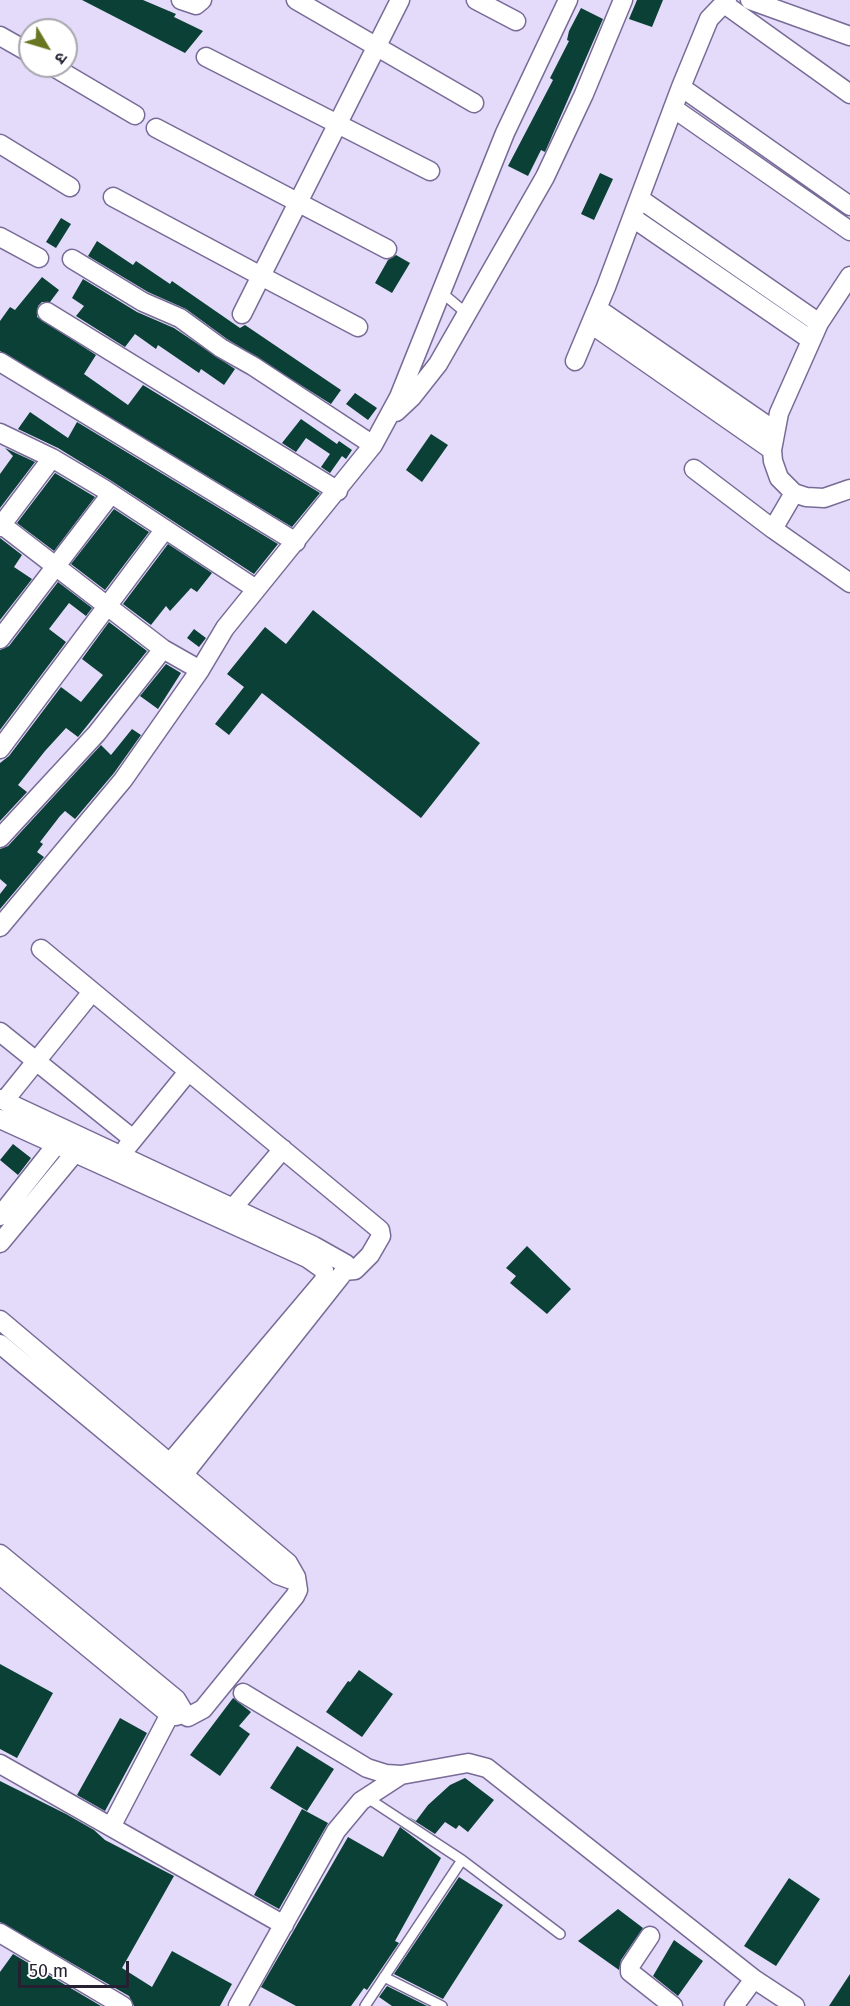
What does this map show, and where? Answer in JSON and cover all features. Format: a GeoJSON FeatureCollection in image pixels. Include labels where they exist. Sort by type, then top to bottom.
{"type":"FeatureCollection","features":[{"type":"Feature","properties":{"kind":"street"},"geometry":{"type":"LineString","coordinates":[[181,0],[196,5],[202,0]]}},
{"type":"Feature","properties":{"kind":"street"},"geometry":{"type":"LineString","coordinates":[[296,0],[474,103]]}},
{"type":"Feature","properties":{"kind":"street"},"geometry":{"type":"LineString","coordinates":[[242,314],[400,0]]}},
{"type":"Feature","properties":{"kind":"street"},"geometry":{"type":"LineString","coordinates":[[476,0],[516,21]]}},
{"type":"Feature","properties":{"kind":"street"},"geometry":{"type":"LineString","coordinates":[[3,919],[123,780],[200,670],[225,628],[338,491],[373,444],[388,419],[505,133],[568,0]]}},
{"type":"Feature","properties":{"kind":"street"},"geometry":{"type":"LineString","coordinates":[[388,419],[426,380],[545,177],[584,94],[623,0]]}},
{"type":"Feature","properties":{"kind":"street"},"geometry":{"type":"LineString","coordinates":[[750,0],[850,36]]}},
{"type":"Feature","properties":{"kind":"street"},"geometry":{"type":"LineString","coordinates":[[575,361],[633,218],[681,87],[709,19],[725,1],[850,94]]}},
{"type":"Feature","properties":{"kind":"street"},"geometry":{"type":"LineString","coordinates":[[0,36],[18,46]]}},
{"type":"Feature","properties":{"kind":"street"},"geometry":{"type":"LineString","coordinates":[[206,57],[430,171]]}},
{"type":"Feature","properties":{"kind":"street"},"geometry":{"type":"LineString","coordinates":[[72,78],[135,115]]}},
{"type":"Feature","properties":{"kind":"street"},"geometry":{"type":"LineString","coordinates":[[681,87],[850,206]]}},
{"type":"Feature","properties":{"kind":"street"},"geometry":{"type":"LineString","coordinates":[[673,108],[850,231]]}},
{"type":"Feature","properties":{"kind":"street"},"geometry":{"type":"LineString","coordinates":[[156,128],[387,249]]}},
{"type":"Feature","properties":{"kind":"street"},"geometry":{"type":"LineString","coordinates":[[0,144],[70,187]]}},
{"type":"Feature","properties":{"kind":"street"},"geometry":{"type":"LineString","coordinates":[[113,196],[358,327]]}},
{"type":"Feature","properties":{"kind":"street"},"geometry":{"type":"LineString","coordinates":[[640,199],[819,322]]}},
{"type":"Feature","properties":{"kind":"street"},"geometry":{"type":"LineString","coordinates":[[633,218],[811,340]]}},
{"type":"Feature","properties":{"kind":"street"},"geometry":{"type":"LineString","coordinates":[[0,237],[39,258]]}},
{"type":"Feature","properties":{"kind":"street"},"geometry":{"type":"LineString","coordinates":[[72,259],[143,302],[180,318],[221,348],[253,366],[373,444]]}},
{"type":"Feature","properties":{"kind":"street"},"geometry":{"type":"LineString","coordinates":[[850,276],[819,322],[779,414],[772,450],[779,478],[795,493],[806,497],[824,498],[850,489]]}},
{"type":"Feature","properties":{"kind":"street"},"geometry":{"type":"LineString","coordinates":[[47,312],[338,491]]}},
{"type":"Feature","properties":{"kind":"street"},"geometry":{"type":"LineString","coordinates":[[594,316],[775,431]]}},
{"type":"Feature","properties":{"kind":"street"},"geometry":{"type":"LineString","coordinates":[[594,316],[772,450]]}},
{"type":"Feature","properties":{"kind":"street"},"geometry":{"type":"LineString","coordinates":[[0,362],[296,542]]}},
{"type":"Feature","properties":{"kind":"street"},"geometry":{"type":"LineString","coordinates":[[0,434],[52,458],[111,494],[256,590]]}},
{"type":"Feature","properties":{"kind":"street"},"geometry":{"type":"LineString","coordinates":[[52,458],[1,526],[163,649],[200,670]]}},
{"type":"Feature","properties":{"kind":"street"},"geometry":{"type":"LineString","coordinates":[[694,470],[850,583]]}},
{"type":"Feature","properties":{"kind":"street"},"geometry":{"type":"LineString","coordinates":[[773,529],[795,493]]}},
{"type":"Feature","properties":{"kind":"street"},"geometry":{"type":"LineString","coordinates":[[0,639],[111,494]]}},
{"type":"Feature","properties":{"kind":"street"},"geometry":{"type":"LineString","coordinates":[[0,749],[165,530]]}},
{"type":"Feature","properties":{"kind":"street"},"geometry":{"type":"LineString","coordinates":[[0,838],[97,733],[163,649]]}},
{"type":"Feature","properties":{"kind":"street"},"geometry":{"type":"LineString","coordinates":[[41,949],[380,1230],[381,1236],[370,1255],[355,1270],[344,1271]]}},
{"type":"Feature","properties":{"kind":"street"},"geometry":{"type":"LineString","coordinates":[[93,992],[1,1106],[228,1214],[343,1261],[347,1268],[171,1474]]}},
{"type":"Feature","properties":{"kind":"street"},"geometry":{"type":"LineString","coordinates":[[0,1032],[133,1139]]}},
{"type":"Feature","properties":{"kind":"street"},"geometry":{"type":"LineString","coordinates":[[116,1162],[188,1072]]}},
{"type":"Feature","properties":{"kind":"street"},"geometry":{"type":"LineString","coordinates":[[0,1216],[63,1137]]}},
{"type":"Feature","properties":{"kind":"street"},"geometry":{"type":"LineString","coordinates":[[0,1244],[81,1146]]}},
{"type":"Feature","properties":{"kind":"street"},"geometry":{"type":"LineString","coordinates":[[228,1214],[283,1149]]}},
{"type":"Feature","properties":{"kind":"street"},"geometry":{"type":"LineString","coordinates":[[171,1474],[325,1279],[324,1270],[318,1264],[228,1214]]}},
{"type":"Feature","properties":{"kind":"street"},"geometry":{"type":"LineString","coordinates":[[0,1320],[171,1474]]}},
{"type":"Feature","properties":{"kind":"street"},"geometry":{"type":"LineString","coordinates":[[0,1344],[288,1563],[296,1577],[298,1590],[203,1709],[188,1717],[176,1714],[0,1575]]}},
{"type":"Feature","properties":{"kind":"street"},"geometry":{"type":"LineString","coordinates":[[0,1554],[176,1699],[182,1709],[176,1714],[111,1827]]}},
{"type":"Feature","properties":{"kind":"street"},"geometry":{"type":"LineString","coordinates":[[243,1693],[367,1768],[386,1774],[401,1775],[468,1762],[487,1768],[754,1979],[795,2006]]}},
{"type":"Feature","properties":{"kind":"street"},"geometry":{"type":"LineString","coordinates":[[0,1764],[284,1925]]}},
{"type":"Feature","properties":{"kind":"street"},"geometry":{"type":"LineString","coordinates":[[238,2006],[336,1831],[366,1797],[401,1775]]}},
{"type":"Feature","properties":{"kind":"street"},"geometry":{"type":"LineString","coordinates":[[0,1933],[123,2006]]}},
{"type":"Feature","properties":{"kind":"street"},"geometry":{"type":"LineString","coordinates":[[650,1936],[630,1966],[630,1972],[673,2006]]}},
{"type":"Feature","properties":{"kind":"street"},"geometry":{"type":"LineString","coordinates":[[734,2006],[754,1979]]}},
{"type":"Feature","properties":{"kind":"lane"},"geometry":{"type":"LineString","coordinates":[[441,292],[466,312]]}},
{"type":"Feature","properties":{"kind":"lane"},"geometry":{"type":"LineString","coordinates":[[366,1797],[462,1860],[560,1934]]}},
{"type":"Feature","properties":{"kind":"lane"},"geometry":{"type":"LineString","coordinates":[[365,2006],[462,1860]]}},
{"type":"Feature","properties":{"kind":"lane"},"geometry":{"type":"LineString","coordinates":[[384,1977],[442,2006]]}},
{"type":"Feature","properties":{"kind":"building"},"geometry":{"type":"Polygon","coordinates":[[[82,0],[143,0],[176,14],[174,17],[203,31],[185,53],[82,0]]]}},
{"type":"Feature","properties":{"kind":"building"},"geometry":{"type":"Polygon","coordinates":[[[637,0],[663,0],[652,27],[629,19],[637,0]]]}},
{"type":"Feature","properties":{"kind":"building"},"geometry":{"type":"Polygon","coordinates":[[[581,8],[603,19],[545,152],[541,150],[528,176],[508,166],[553,80],[550,78],[569,41],[567,40],[569,31],[581,8]]]}},
{"type":"Feature","properties":{"kind":"building"},"geometry":{"type":"Polygon","coordinates":[[[600,173],[613,179],[594,220],[581,214],[600,173]]]}},
{"type":"Feature","properties":{"kind":"building"},"geometry":{"type":"Polygon","coordinates":[[[61,218],[71,224],[56,248],[46,242],[61,218]]]}},
{"type":"Feature","properties":{"kind":"building"},"geometry":{"type":"Polygon","coordinates":[[[97,241],[133,265],[136,261],[170,284],[172,281],[240,328],[245,325],[341,390],[331,404],[227,339],[186,309],[148,292],[88,256],[97,241]]]}},
{"type":"Feature","properties":{"kind":"building"},"geometry":{"type":"Polygon","coordinates":[[[396,255],[410,263],[392,293],[375,283],[388,260],[396,255]]]}},
{"type":"Feature","properties":{"kind":"building"},"geometry":{"type":"Polygon","coordinates":[[[42,277],[59,290],[50,302],[42,302],[38,306],[37,317],[96,355],[84,374],[128,405],[143,385],[320,493],[292,527],[0,351],[0,321],[10,307],[15,310],[42,277]]]}},
{"type":"Feature","properties":{"kind":"building"},"geometry":{"type":"Polygon","coordinates":[[[83,279],[137,312],[174,328],[235,369],[224,385],[201,369],[199,373],[158,345],[156,349],[135,334],[125,347],[76,316],[84,306],[72,298],[83,279]]]}},
{"type":"Feature","properties":{"kind":"building"},"geometry":{"type":"Polygon","coordinates":[[[355,393],[377,408],[368,420],[346,404],[355,393]]]}},
{"type":"Feature","properties":{"kind":"building"},"geometry":{"type":"Polygon","coordinates":[[[30,412],[68,438],[77,422],[278,544],[254,574],[58,448],[18,429],[30,412]]]}},
{"type":"Feature","properties":{"kind":"building"},"geometry":{"type":"Polygon","coordinates":[[[301,419],[337,444],[339,441],[352,450],[346,459],[342,456],[330,473],[321,467],[330,454],[306,438],[296,452],[282,443],[301,419]]]}},
{"type":"Feature","properties":{"kind":"building"},"geometry":{"type":"Polygon","coordinates":[[[431,434],[448,445],[422,482],[406,470],[431,434]]]}},
{"type":"Feature","properties":{"kind":"building"},"geometry":{"type":"Polygon","coordinates":[[[5,448],[35,462],[0,508],[0,474],[13,456],[5,448]]]}},
{"type":"Feature","properties":{"kind":"building"},"geometry":{"type":"Polygon","coordinates":[[[55,473],[95,497],[54,551],[17,523],[55,473]]]}},
{"type":"Feature","properties":{"kind":"building"},"geometry":{"type":"Polygon","coordinates":[[[114,509],[149,532],[105,590],[71,564],[114,509]]]}},
{"type":"Feature","properties":{"kind":"building"},"geometry":{"type":"Polygon","coordinates":[[[0,538],[22,555],[14,567],[32,579],[0,620],[0,538]]]}},
{"type":"Feature","properties":{"kind":"building"},"geometry":{"type":"Polygon","coordinates":[[[168,544],[212,573],[197,592],[191,588],[170,611],[166,606],[151,625],[123,604],[168,544]]]}},
{"type":"Feature","properties":{"kind":"building"},"geometry":{"type":"Polygon","coordinates":[[[58,582],[92,608],[86,616],[69,603],[49,629],[66,642],[0,730],[0,650],[9,646],[58,582]]]}},
{"type":"Feature","properties":{"kind":"building"},"geometry":{"type":"Polygon","coordinates":[[[313,610],[480,743],[421,818],[262,693],[229,735],[215,724],[244,687],[227,674],[265,627],[286,644],[313,610]]]}},
{"type":"Feature","properties":{"kind":"building"},"geometry":{"type":"Polygon","coordinates":[[[109,622],[147,651],[78,737],[66,728],[45,751],[18,785],[27,792],[0,821],[0,763],[9,756],[61,687],[81,702],[103,675],[82,659],[109,622]]]}},
{"type":"Feature","properties":{"kind":"building"},"geometry":{"type":"Polygon","coordinates":[[[194,629],[206,638],[199,647],[187,638],[194,629]]]}},
{"type":"Feature","properties":{"kind":"building"},"geometry":{"type":"Polygon","coordinates":[[[166,664],[181,673],[158,709],[140,696],[166,664]]]}},
{"type":"Feature","properties":{"kind":"building"},"geometry":{"type":"Polygon","coordinates":[[[132,729],[141,735],[114,773],[75,819],[65,811],[60,816],[40,842],[43,844],[37,852],[44,857],[0,909],[0,894],[7,885],[0,879],[0,849],[8,846],[101,745],[111,755],[132,729]]]}},
{"type":"Feature","properties":{"kind":"building"},"geometry":{"type":"Polygon","coordinates":[[[13,1144],[31,1158],[18,1175],[0,1160],[13,1144]]]}},
{"type":"Feature","properties":{"kind":"building"},"geometry":{"type":"Polygon","coordinates":[[[527,1246],[571,1289],[547,1314],[510,1283],[516,1276],[506,1268],[527,1246]]]}},
{"type":"Feature","properties":{"kind":"building"},"geometry":{"type":"Polygon","coordinates":[[[0,1664],[53,1693],[17,1758],[0,1749],[0,1664]]]}},
{"type":"Feature","properties":{"kind":"building"},"geometry":{"type":"Polygon","coordinates":[[[359,1670],[393,1694],[362,1737],[326,1712],[348,1681],[350,1682],[359,1670]]]}},
{"type":"Feature","properties":{"kind":"building"},"geometry":{"type":"Polygon","coordinates":[[[233,1698],[251,1712],[239,1726],[250,1734],[220,1776],[190,1755],[233,1698]]]}},
{"type":"Feature","properties":{"kind":"building"},"geometry":{"type":"Polygon","coordinates":[[[120,1718],[147,1733],[105,1811],[77,1795],[120,1718]]]}},
{"type":"Feature","properties":{"kind":"building"},"geometry":{"type":"Polygon","coordinates":[[[297,1746],[334,1769],[307,1811],[270,1788],[297,1746]]]}},
{"type":"Feature","properties":{"kind":"building"},"geometry":{"type":"Polygon","coordinates":[[[465,1778],[494,1800],[468,1832],[459,1825],[456,1829],[445,1822],[435,1834],[407,1816],[416,1821],[428,1805],[450,1785],[465,1778]]]}},
{"type":"Feature","properties":{"kind":"building"},"geometry":{"type":"Polygon","coordinates":[[[0,1781],[66,1814],[94,1830],[105,1840],[174,1876],[122,1968],[152,1987],[172,1951],[232,1984],[220,2006],[134,2006],[129,1996],[0,1922],[0,1781]]]}},
{"type":"Feature","properties":{"kind":"building"},"geometry":{"type":"Polygon","coordinates":[[[302,1809],[328,1823],[279,1909],[254,1895],[302,1809]]]}},
{"type":"Feature","properties":{"kind":"building"},"geometry":{"type":"Polygon","coordinates":[[[400,1827],[441,1858],[395,1941],[399,1943],[367,1990],[364,1988],[351,2006],[296,2006],[261,1987],[348,1837],[383,1857],[400,1827]]]}},
{"type":"Feature","properties":{"kind":"building"},"geometry":{"type":"Polygon","coordinates":[[[459,1877],[503,1905],[443,1999],[394,1974],[459,1877]]]}},
{"type":"Feature","properties":{"kind":"building"},"geometry":{"type":"Polygon","coordinates":[[[789,1878],[820,1899],[776,1966],[744,1946],[789,1878]]]}},
{"type":"Feature","properties":{"kind":"building"},"geometry":{"type":"Polygon","coordinates":[[[618,1909],[643,1928],[621,1960],[619,1970],[578,1941],[618,1909]]]}},
{"type":"Feature","properties":{"kind":"building"},"geometry":{"type":"Polygon","coordinates":[[[674,1940],[703,1961],[678,1996],[653,1976],[674,1940]]]}},
{"type":"Feature","properties":{"kind":"building"},"geometry":{"type":"Polygon","coordinates":[[[13,1954],[101,2006],[0,2006],[0,1972],[13,1954]]]}},
{"type":"Feature","properties":{"kind":"building"},"geometry":{"type":"Polygon","coordinates":[[[850,1974],[850,2006],[829,2006],[850,1974]]]}},
{"type":"Feature","properties":{"kind":"building"},"geometry":{"type":"Polygon","coordinates":[[[387,1986],[427,2006],[392,2006],[379,1997],[387,1986]]]}}]}
